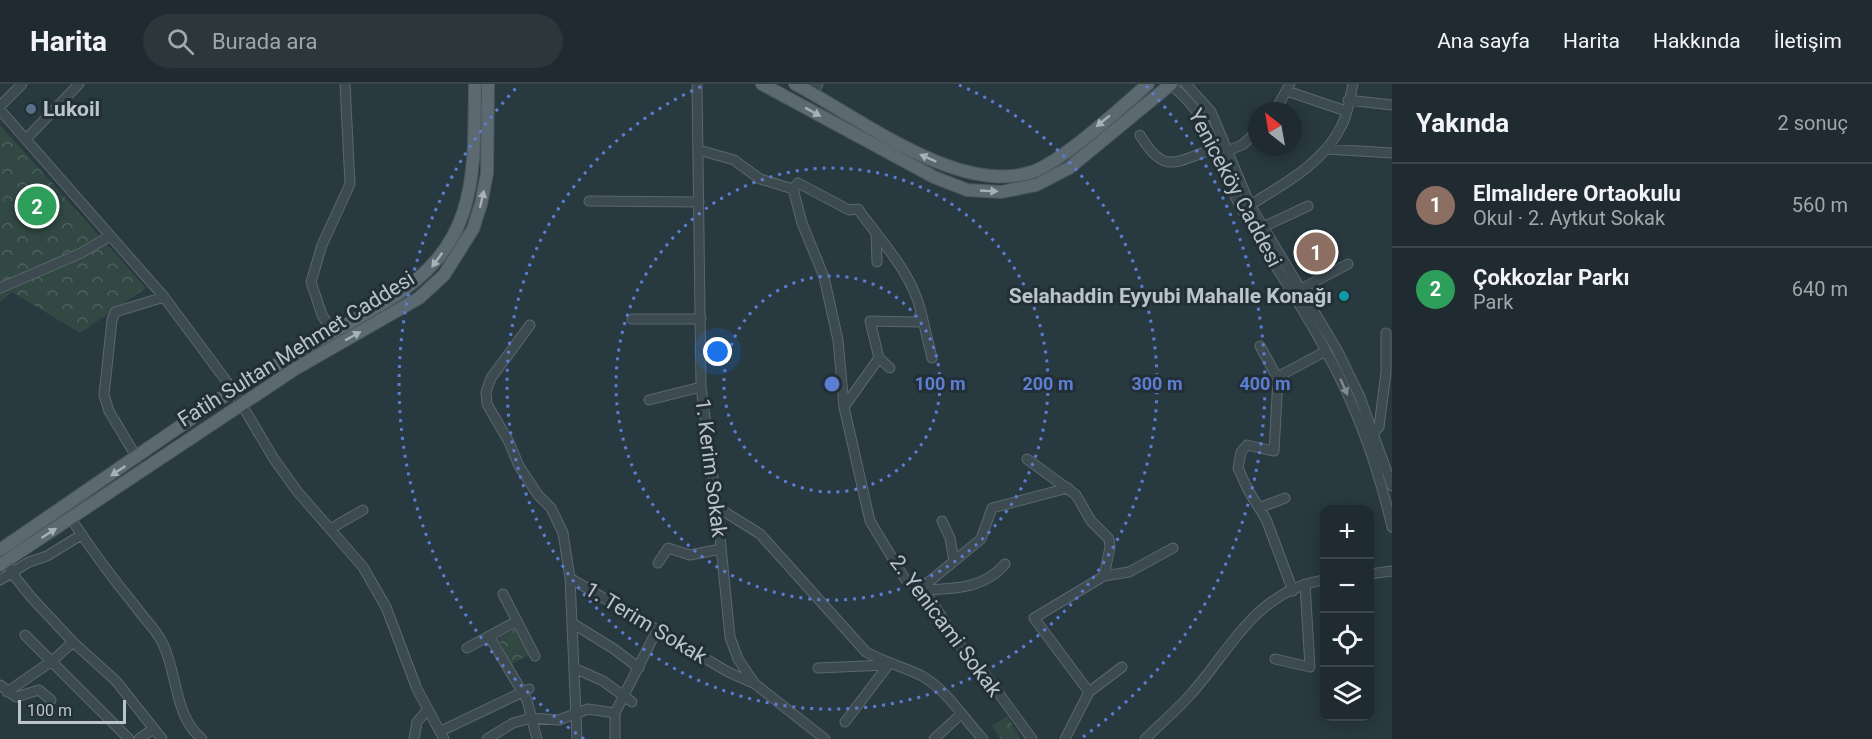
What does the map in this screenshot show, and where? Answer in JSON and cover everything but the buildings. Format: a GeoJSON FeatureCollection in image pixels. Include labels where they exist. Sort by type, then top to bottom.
{"type":"FeatureCollection","features":[{"type":"Feature","properties":{"kind":"main road","name":"Fatih Sultan Mehmet Caddesi"},"geometry":{"type":"LineString","coordinates":[[3,558],[233,390],[405,290],[433,266],[453,236],[468,201],[473,175],[475,84]]}},
{"type":"Feature","properties":{"kind":"main road","name":"Fatih Sultan Mehmet Caddesi"},"geometry":{"type":"LineString","coordinates":[[3,558],[71,519],[295,369],[399,311],[419,298],[444,275],[473,229],[481,204],[487,173],[488,84]]}},
{"type":"Feature","properties":{"kind":"main road"},"geometry":{"type":"LineString","coordinates":[[762,84],[934,177],[967,190],[1001,192],[1036,185],[1061,173],[1087,155],[1170,84]]}},
{"type":"Feature","properties":{"kind":"main road"},"geometry":{"type":"LineString","coordinates":[[795,84],[816,89],[923,156],[969,174],[989,177],[1033,171],[1054,160],[1148,84]]}},
{"type":"Feature","properties":{"kind":"street"},"geometry":{"type":"LineString","coordinates":[[22,84],[0,108],[164,297],[233,390],[297,491],[363,567],[386,607],[417,689],[442,735],[525,691]]}},
{"type":"Feature","properties":{"kind":"street"},"geometry":{"type":"LineString","coordinates":[[26,139],[79,84]]}},
{"type":"Feature","properties":{"kind":"street"},"geometry":{"type":"LineString","coordinates":[[332,331],[322,315],[311,282],[322,245],[350,184],[345,84]]}},
{"type":"Feature","properties":{"kind":"street","name":"1. Kerim Sokak"},"geometry":{"type":"LineString","coordinates":[[697,84],[701,387],[717,507],[730,638],[738,658],[755,684],[825,739]]}},
{"type":"Feature","properties":{"kind":"street","name":"Yeniceköy Caddesi"},"geometry":{"type":"LineString","coordinates":[[1170,84],[1192,104],[1203,118],[1240,205],[1326,351],[1345,388],[1380,478],[1392,527]]}},
{"type":"Feature","properties":{"kind":"street","name":"Yeniceköy Caddesi"},"geometry":{"type":"LineString","coordinates":[[1186,84],[1211,112],[1250,205],[1317,316],[1355,387],[1392,486]]}},
{"type":"Feature","properties":{"kind":"street"},"geometry":{"type":"LineString","coordinates":[[1250,205],[1296,177],[1326,149],[1342,125],[1353,84]]}},
{"type":"Feature","properties":{"kind":"street"},"geometry":{"type":"LineString","coordinates":[[1280,102],[1289,87],[1347,111]]}},
{"type":"Feature","properties":{"kind":"street"},"geometry":{"type":"LineString","coordinates":[[1348,100],[1392,105]]}},
{"type":"Feature","properties":{"kind":"street"},"geometry":{"type":"LineString","coordinates":[[1140,135],[1152,155],[1162,163],[1172,163],[1216,148]]}},
{"type":"Feature","properties":{"kind":"street"},"geometry":{"type":"LineString","coordinates":[[1227,151],[1248,140]]}},
{"type":"Feature","properties":{"kind":"street"},"geometry":{"type":"LineString","coordinates":[[1326,149],[1392,153]]}},
{"type":"Feature","properties":{"kind":"street"},"geometry":{"type":"LineString","coordinates":[[699,150],[734,160],[760,179],[793,189],[798,183],[849,210],[858,209],[914,289],[932,358]]}},
{"type":"Feature","properties":{"kind":"street","name":"2. Yenicami Sokak"},"geometry":{"type":"LineString","coordinates":[[793,189],[802,223],[824,277],[838,340],[844,407],[870,521],[905,579],[928,596],[966,654],[984,673],[1032,739]]}},
{"type":"Feature","properties":{"kind":"street"},"geometry":{"type":"LineString","coordinates":[[589,201],[699,202]]}},
{"type":"Feature","properties":{"kind":"street"},"geometry":{"type":"LineString","coordinates":[[1263,227],[1308,206]]}},
{"type":"Feature","properties":{"kind":"street"},"geometry":{"type":"LineString","coordinates":[[876,234],[877,262]]}},
{"type":"Feature","properties":{"kind":"street"},"geometry":{"type":"LineString","coordinates":[[0,288],[81,253],[110,236]]}},
{"type":"Feature","properties":{"kind":"street"},"geometry":{"type":"LineString","coordinates":[[1301,289],[1348,264]]}},
{"type":"Feature","properties":{"kind":"street"},"geometry":{"type":"LineString","coordinates":[[137,458],[109,411],[104,395],[112,320],[115,312],[164,297]]}},
{"type":"Feature","properties":{"kind":"street"},"geometry":{"type":"LineString","coordinates":[[890,368],[879,358],[870,321],[917,322],[921,312]]}},
{"type":"Feature","properties":{"kind":"street"},"geometry":{"type":"LineString","coordinates":[[1308,322],[1317,316]]}},
{"type":"Feature","properties":{"kind":"street"},"geometry":{"type":"LineString","coordinates":[[632,319],[701,319]]}},
{"type":"Feature","properties":{"kind":"street","name":"1. Terim Sokak"},"geometry":{"type":"LineString","coordinates":[[530,325],[491,378],[486,392],[487,404],[519,466],[538,495],[551,508],[563,534],[570,578],[728,672],[755,684]]}},
{"type":"Feature","properties":{"kind":"street"},"geometry":{"type":"LineString","coordinates":[[1373,433],[1379,427],[1386,372],[1386,333]]}},
{"type":"Feature","properties":{"kind":"street"},"geometry":{"type":"LineString","coordinates":[[1260,346],[1278,380]]}},
{"type":"Feature","properties":{"kind":"street"},"geometry":{"type":"LineString","coordinates":[[1293,591],[1266,519],[1238,468],[1240,452],[1248,445],[1274,451],[1278,380],[1281,375],[1326,351]]}},
{"type":"Feature","properties":{"kind":"street"},"geometry":{"type":"LineString","coordinates":[[844,407],[879,358]]}},
{"type":"Feature","properties":{"kind":"street"},"geometry":{"type":"LineString","coordinates":[[649,400],[701,387]]}},
{"type":"Feature","properties":{"kind":"street"},"geometry":{"type":"LineString","coordinates":[[1027,459],[1076,495],[1090,521],[1109,539],[1110,547],[1104,576]]}},
{"type":"Feature","properties":{"kind":"street"},"geometry":{"type":"LineString","coordinates":[[920,590],[981,539],[992,508],[1068,488]]}},
{"type":"Feature","properties":{"kind":"street"},"geometry":{"type":"LineString","coordinates":[[1259,508],[1285,498]]}},
{"type":"Feature","properties":{"kind":"street"},"geometry":{"type":"LineString","coordinates":[[717,507],[760,534],[866,652],[889,664],[922,676],[943,693],[983,739]]}},
{"type":"Feature","properties":{"kind":"street"},"geometry":{"type":"LineString","coordinates":[[330,529],[363,510]]}},
{"type":"Feature","properties":{"kind":"street"},"geometry":{"type":"LineString","coordinates":[[71,519],[137,609],[153,625],[174,673],[179,702],[188,725],[202,739]]}},
{"type":"Feature","properties":{"kind":"street"},"geometry":{"type":"LineString","coordinates":[[942,521],[950,538],[954,561]]}},
{"type":"Feature","properties":{"kind":"street"},"geometry":{"type":"LineString","coordinates":[[3,558],[47,556],[81,534]]}},
{"type":"Feature","properties":{"kind":"street"},"geometry":{"type":"LineString","coordinates":[[658,563],[668,548],[690,555],[721,549]]}},
{"type":"Feature","properties":{"kind":"street"},"geometry":{"type":"LineString","coordinates":[[1089,692],[1034,618],[1104,576],[1129,572],[1173,548]]}},
{"type":"Feature","properties":{"kind":"street"},"geometry":{"type":"LineString","coordinates":[[0,580],[3,558]]}},
{"type":"Feature","properties":{"kind":"street"},"geometry":{"type":"LineString","coordinates":[[3,558],[73,642],[116,681],[162,739]]}},
{"type":"Feature","properties":{"kind":"street"},"geometry":{"type":"LineString","coordinates":[[920,590],[953,589],[977,585],[998,573],[1005,564]]}},
{"type":"Feature","properties":{"kind":"street"},"geometry":{"type":"LineString","coordinates":[[1374,573],[1392,570]]}},
{"type":"Feature","properties":{"kind":"street"},"geometry":{"type":"LineString","coordinates":[[570,578],[577,739]]}},
{"type":"Feature","properties":{"kind":"street"},"geometry":{"type":"LineString","coordinates":[[1145,739],[1192,694],[1253,616],[1305,584],[1320,581]]}},
{"type":"Feature","properties":{"kind":"street"},"geometry":{"type":"LineString","coordinates":[[1275,659],[1310,667],[1305,584]]}},
{"type":"Feature","properties":{"kind":"street"},"geometry":{"type":"LineString","coordinates":[[503,594],[535,656]]}},
{"type":"Feature","properties":{"kind":"street"},"geometry":{"type":"LineString","coordinates":[[467,648],[517,621]]}},
{"type":"Feature","properties":{"kind":"street"},"geometry":{"type":"LineString","coordinates":[[572,623],[614,649],[639,668]]}},
{"type":"Feature","properties":{"kind":"street"},"geometry":{"type":"LineString","coordinates":[[615,739],[615,713],[629,699],[639,668],[657,630]]}},
{"type":"Feature","properties":{"kind":"street"},"geometry":{"type":"LineString","coordinates":[[25,635],[129,739]]}},
{"type":"Feature","properties":{"kind":"street"},"geometry":{"type":"LineString","coordinates":[[489,636],[525,691],[537,739]]}},
{"type":"Feature","properties":{"kind":"street"},"geometry":{"type":"LineString","coordinates":[[51,700],[39,690],[16,697],[4,689],[52,661],[73,642]]}},
{"type":"Feature","properties":{"kind":"street"},"geometry":{"type":"LineString","coordinates":[[818,668],[889,664]]}},
{"type":"Feature","properties":{"kind":"street"},"geometry":{"type":"LineString","coordinates":[[845,722],[889,664]]}},
{"type":"Feature","properties":{"kind":"street"},"geometry":{"type":"LineString","coordinates":[[1065,739],[1089,692],[1122,667]]}},
{"type":"Feature","properties":{"kind":"street"},"geometry":{"type":"LineString","coordinates":[[574,668],[603,681],[629,699]]}},
{"type":"Feature","properties":{"kind":"street"},"geometry":{"type":"LineString","coordinates":[[414,739],[417,722],[428,709]]}},
{"type":"Feature","properties":{"kind":"street"},"geometry":{"type":"LineString","coordinates":[[486,738],[513,723],[531,718],[559,720],[588,709],[615,713]]}},
{"type":"Feature","properties":{"kind":"street"},"geometry":{"type":"LineString","coordinates":[[934,739],[960,715]]}},
{"type":"Feature","properties":{"kind":"street"},"geometry":{"type":"LineString","coordinates":[[139,739],[153,729]]}},
{"type":"Feature","properties":{"kind":"green space"},"geometry":{"type":"Polygon","coordinates":[[[0,125],[146,288],[80,333],[12,292],[0,302],[0,125]]]}},
{"type":"Feature","properties":{"kind":"green space"},"geometry":{"type":"Polygon","coordinates":[[[515,629],[529,655],[511,664],[498,638],[515,629]]]}},
{"type":"Feature","properties":{"kind":"green space"},"geometry":{"type":"Polygon","coordinates":[[[1007,716],[1021,739],[1001,739],[992,726],[1007,716]]]}},
{"type":"Feature","properties":{"kind":"place","name":"Lukoil"},"geometry":{"type":"Point","coordinates":[31,109]}},
{"type":"Feature","properties":{"kind":"place","name":"Çokkozlar Parkı"},"geometry":{"type":"Point","coordinates":[37,206]}},
{"type":"Feature","properties":{"kind":"place","name":"Elmalıdere Ortaokulu"},"geometry":{"type":"Point","coordinates":[1316,252]}},
{"type":"Feature","properties":{"kind":"place","name":"Selahaddin Eyyubi Mahalle Konağı"},"geometry":{"type":"Point","coordinates":[1344,296]}}]}
